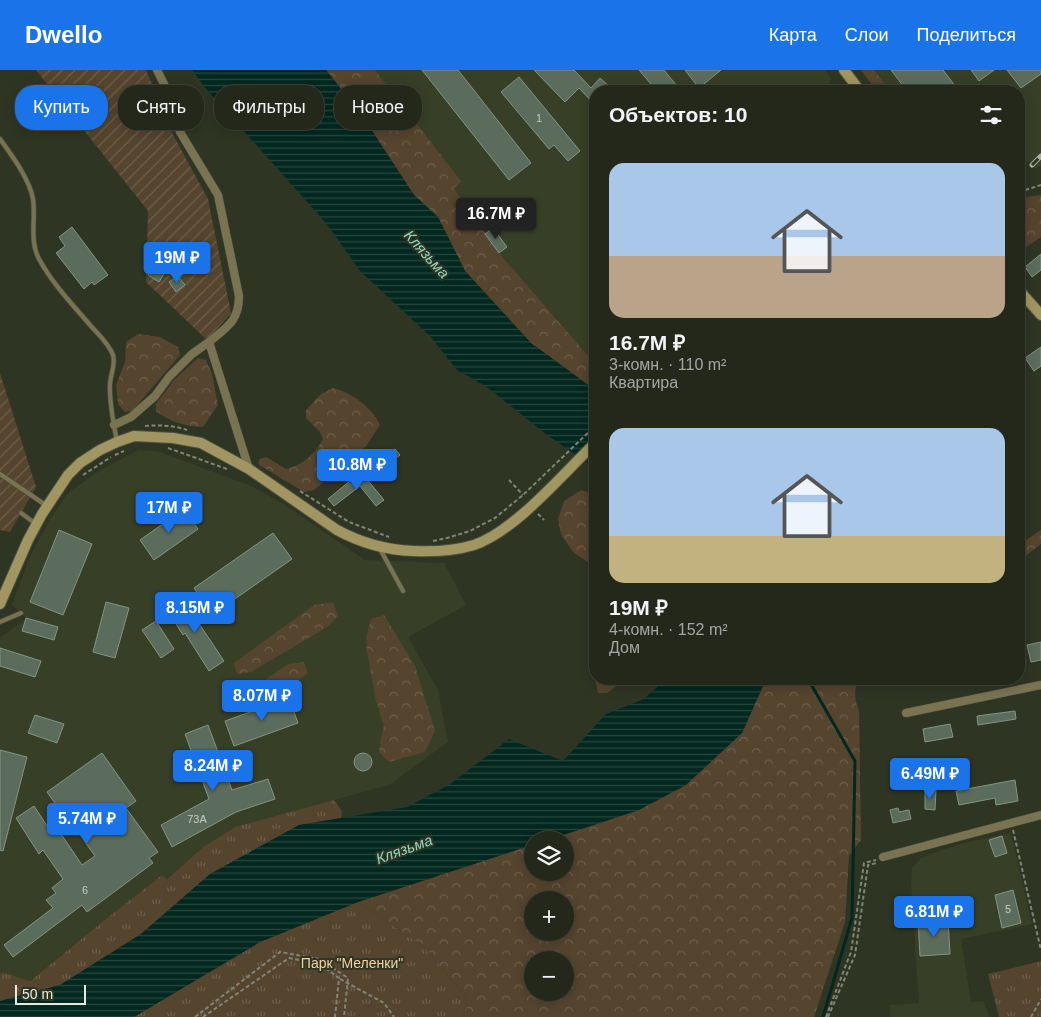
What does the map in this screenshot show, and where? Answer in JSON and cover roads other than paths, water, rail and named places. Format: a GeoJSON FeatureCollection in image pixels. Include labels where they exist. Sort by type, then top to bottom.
{"type":"FeatureCollection","features":[{"type":"Feature","properties":{"kind":"main road"},"geometry":{"type":"LineString","coordinates":[[844,70],[855,85]]}},
{"type":"Feature","properties":{"kind":"main road"},"geometry":{"type":"LineString","coordinates":[[1025,297],[1041,316]]}},
{"type":"Feature","properties":{"kind":"main road"},"geometry":{"type":"LineString","coordinates":[[0,604],[16,564],[36,524],[68,475],[80,463],[100,450],[134,436],[152,436],[201,443],[248,469],[337,530],[364,543],[425,552],[465,548],[498,532],[533,508],[589,449]]}},
{"type":"Feature","properties":{"kind":"street"},"geometry":{"type":"LineString","coordinates":[[114,425],[131,417],[154,396],[169,377],[192,354],[235,319],[239,308],[239,296],[218,195],[180,132],[169,94],[157,70]]}},
{"type":"Feature","properties":{"kind":"street"},"geometry":{"type":"LineString","coordinates":[[209,342],[248,469]]}},
{"type":"Feature","properties":{"kind":"street"},"geometry":{"type":"LineString","coordinates":[[906,713],[1041,685]]}},
{"type":"Feature","properties":{"kind":"street"},"geometry":{"type":"LineString","coordinates":[[883,859],[1041,815]]}},
{"type":"Feature","properties":{"kind":"lane"},"geometry":{"type":"LineString","coordinates":[[0,139],[24,177],[32,196],[35,214],[33,246],[38,257],[49,275],[108,346],[114,356],[110,385],[117,442]]}},
{"type":"Feature","properties":{"kind":"lane"},"geometry":{"type":"LineString","coordinates":[[0,474],[47,506]]}},
{"type":"Feature","properties":{"kind":"lane"},"geometry":{"type":"LineString","coordinates":[[21,513],[36,524]]}},
{"type":"Feature","properties":{"kind":"lane"},"geometry":{"type":"LineString","coordinates":[[378,546],[403,591]]}},
{"type":"Feature","properties":{"kind":"lane"},"geometry":{"type":"LineString","coordinates":[[0,622],[21,613]]}},
{"type":"Feature","properties":{"kind":"water","name":"Клязьма"},"geometry":{"type":"Polygon","coordinates":[[[192,70],[326,70],[338,85],[334,85],[334,130],[371,130],[414,195],[438,217],[465,271],[531,343],[589,386],[589,464],[547,435],[487,387],[457,370],[430,336],[360,271],[326,223],[243,130],[324,130],[324,85],[214,85],[214,98],[192,70]]]}},
{"type":"Feature","properties":{"kind":"water","name":"Клязьма"},"geometry":{"type":"Polygon","coordinates":[[[659,685],[763,685],[742,733],[686,785],[639,810],[574,831],[524,831],[524,848],[358,902],[260,942],[134,1017],[0,1017],[0,1001],[60,985],[141,934],[210,874],[299,825],[407,807],[449,785],[509,739],[563,761],[606,714],[644,699],[659,685]]]}},
{"type":"Feature","properties":{"kind":"waterway"},"geometry":{"type":"LineString","coordinates":[[811,685],[855,761],[852,918],[823,1017]]}},
{"type":"Feature","properties":{"kind":"railway"},"geometry":{"type":"LineString","coordinates":[[1032,165],[1041,156]]}},
{"type":"Feature","properties":{"kind":"park label","name":"Парк \"Меленки\""},"geometry":{"type":"Point","coordinates":[352,963]}}]}
